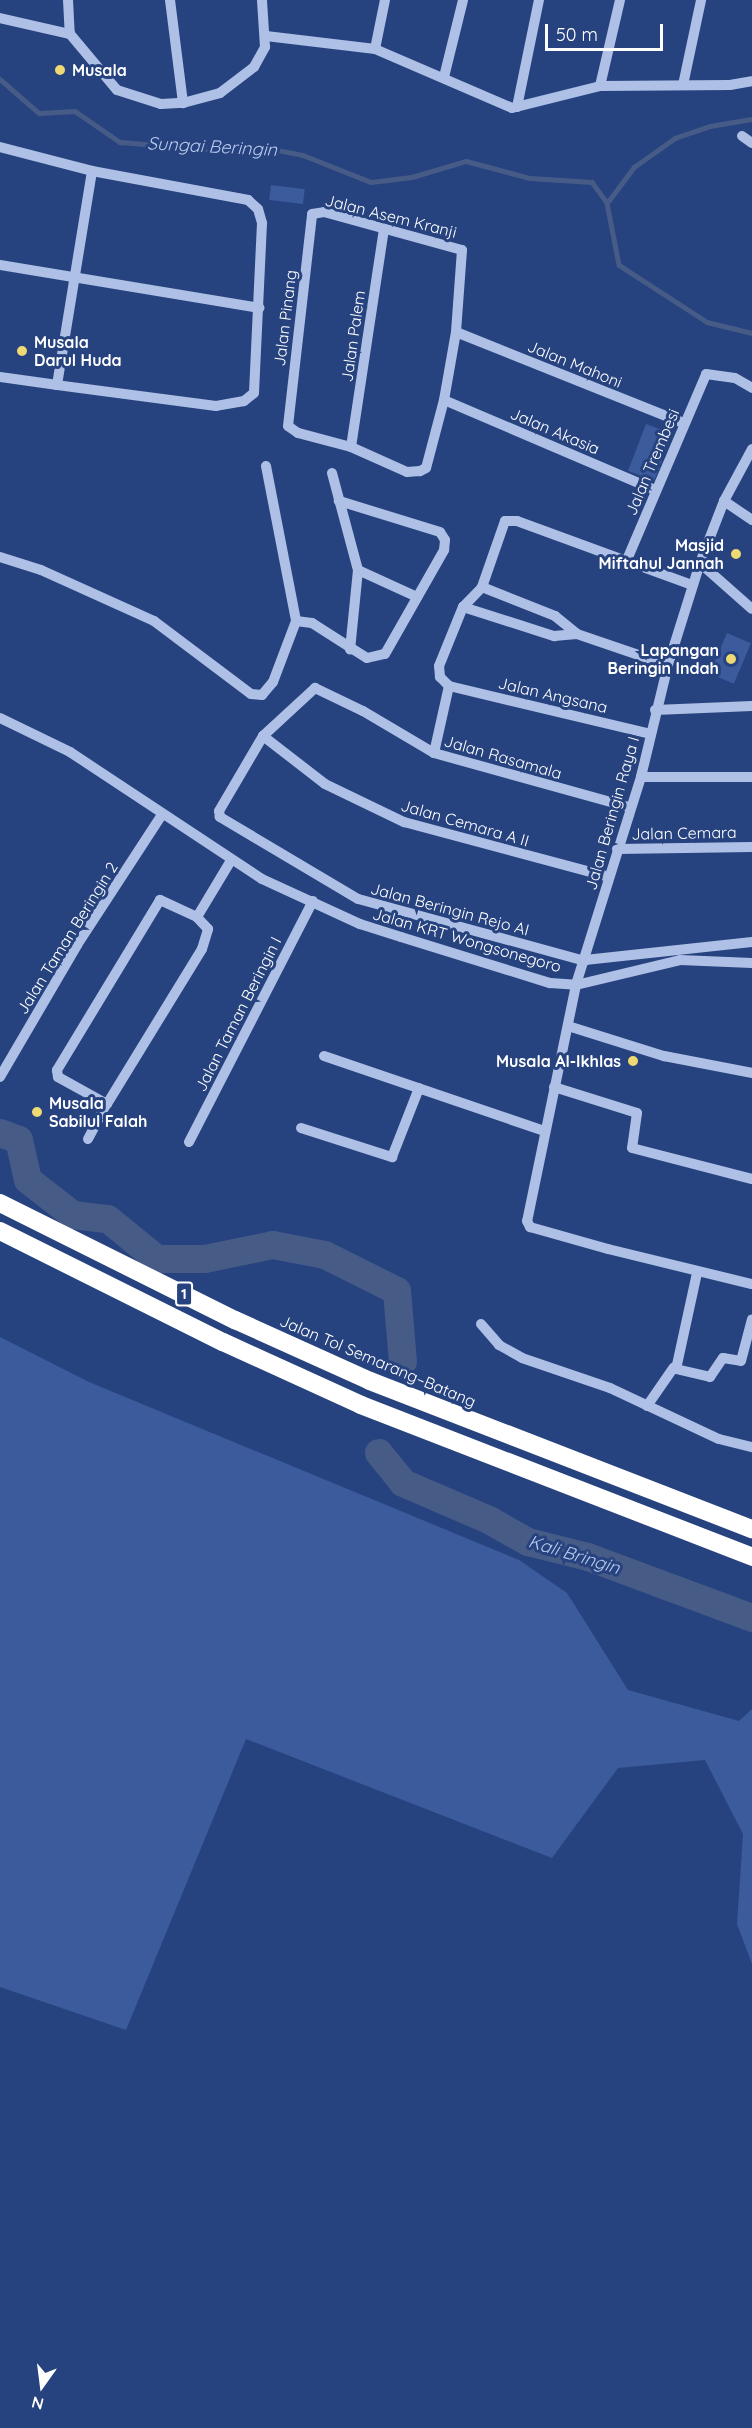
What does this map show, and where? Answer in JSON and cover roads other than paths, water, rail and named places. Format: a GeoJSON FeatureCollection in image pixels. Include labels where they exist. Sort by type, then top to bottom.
{"type":"FeatureCollection","features":[{"type":"Feature","properties":{"kind":"highway","name":"Jalan Tol Semarang–Batang"},"geometry":{"type":"LineString","coordinates":[[0,1203],[235,1320],[370,1381],[445,1412],[752,1529]]}},
{"type":"Feature","properties":{"kind":"highway","name":"1"},"geometry":{"type":"LineString","coordinates":[[0,1231],[223,1342],[361,1405],[752,1557]]}},
{"type":"Feature","properties":{"kind":"street"},"geometry":{"type":"LineString","coordinates":[[68,0],[70,34],[117,90],[161,104],[183,104],[235,86],[261,57],[266,36],[262,0]]}},
{"type":"Feature","properties":{"kind":"street"},"geometry":{"type":"LineString","coordinates":[[170,0],[183,104]]}},
{"type":"Feature","properties":{"kind":"street"},"geometry":{"type":"LineString","coordinates":[[375,49],[385,0]]}},
{"type":"Feature","properties":{"kind":"street"},"geometry":{"type":"LineString","coordinates":[[444,77],[463,0]]}},
{"type":"Feature","properties":{"kind":"street"},"geometry":{"type":"LineString","coordinates":[[517,107],[539,0]]}},
{"type":"Feature","properties":{"kind":"street"},"geometry":{"type":"LineString","coordinates":[[600,86],[620,0]]}},
{"type":"Feature","properties":{"kind":"street"},"geometry":{"type":"LineString","coordinates":[[683,86],[701,0]]}},
{"type":"Feature","properties":{"kind":"street"},"geometry":{"type":"LineString","coordinates":[[0,18],[70,34]]}},
{"type":"Feature","properties":{"kind":"street"},"geometry":{"type":"LineString","coordinates":[[266,36],[375,49],[444,77],[506,107],[517,107],[600,86],[683,86],[752,81]]}},
{"type":"Feature","properties":{"kind":"street"},"geometry":{"type":"LineString","coordinates":[[742,136],[752,144]]}},
{"type":"Feature","properties":{"kind":"street"},"geometry":{"type":"LineString","coordinates":[[0,147],[92,171],[248,201],[258,209],[262,223],[256,384],[254,393],[244,401],[216,406],[0,378]]}},
{"type":"Feature","properties":{"kind":"street"},"geometry":{"type":"LineString","coordinates":[[57,385],[92,171]]}},
{"type":"Feature","properties":{"kind":"street","name":"Jalan Asem Kranji"},"geometry":{"type":"LineString","coordinates":[[312,214],[324,212],[462,250],[456,332]]}},
{"type":"Feature","properties":{"kind":"street","name":"Jalan Pinang"},"geometry":{"type":"LineString","coordinates":[[312,214],[288,426],[298,433],[351,447]]}},
{"type":"Feature","properties":{"kind":"street","name":"Jalan Palem"},"geometry":{"type":"LineString","coordinates":[[351,447],[384,229]]}},
{"type":"Feature","properties":{"kind":"street"},"geometry":{"type":"LineString","coordinates":[[0,265],[259,308]]}},
{"type":"Feature","properties":{"kind":"street"},"geometry":{"type":"LineString","coordinates":[[351,447],[407,472],[426,468],[444,400],[456,332]]}},
{"type":"Feature","properties":{"kind":"street","name":"Jalan Mahoni"},"geometry":{"type":"LineString","coordinates":[[456,332],[683,423]]}},
{"type":"Feature","properties":{"kind":"street","name":"Jalan Trembesi"},"geometry":{"type":"LineString","coordinates":[[626,562],[683,423],[706,374],[735,378],[752,388]]}},
{"type":"Feature","properties":{"kind":"street","name":"Jalan Akasia"},"geometry":{"type":"LineString","coordinates":[[444,400],[656,490]]}},
{"type":"Feature","properties":{"kind":"street","name":"Jalan Beringin Raya I"},"geometry":{"type":"LineString","coordinates":[[576,985],[629,807],[641,777],[655,710],[692,585],[724,501],[752,449]]}},
{"type":"Feature","properties":{"kind":"street"},"geometry":{"type":"LineString","coordinates":[[0,557],[41,570],[154,621],[251,694],[262,695],[268,690],[296,621],[266,466]]}},
{"type":"Feature","properties":{"kind":"street"},"geometry":{"type":"LineString","coordinates":[[332,473],[358,570],[350,650]]}},
{"type":"Feature","properties":{"kind":"street"},"geometry":{"type":"LineString","coordinates":[[296,621],[312,623],[350,650],[367,658],[385,654],[444,550],[445,540],[440,532],[339,501]]}},
{"type":"Feature","properties":{"kind":"street"},"geometry":{"type":"LineString","coordinates":[[724,501],[752,520]]}},
{"type":"Feature","properties":{"kind":"street"},"geometry":{"type":"LineString","coordinates":[[434,753],[449,686],[440,677],[439,666],[463,607],[482,587],[501,526],[505,521],[517,521],[692,585]]}},
{"type":"Feature","properties":{"kind":"street"},"geometry":{"type":"LineString","coordinates":[[700,563],[752,609]]}},
{"type":"Feature","properties":{"kind":"street"},"geometry":{"type":"LineString","coordinates":[[358,570],[417,597]]}},
{"type":"Feature","properties":{"kind":"street"},"geometry":{"type":"LineString","coordinates":[[482,587],[555,616],[577,633],[668,665]]}},
{"type":"Feature","properties":{"kind":"street"},"geometry":{"type":"LineString","coordinates":[[463,607],[554,636],[577,633]]}},
{"type":"Feature","properties":{"kind":"street","name":"Jalan Angsana"},"geometry":{"type":"LineString","coordinates":[[449,686],[650,734]]}},
{"type":"Feature","properties":{"kind":"street","name":"Jalan Rasamala"},"geometry":{"type":"LineString","coordinates":[[263,736],[311,688],[363,711],[434,753],[629,807]]}},
{"type":"Feature","properties":{"kind":"street"},"geometry":{"type":"LineString","coordinates":[[655,710],[752,706]]}},
{"type":"Feature","properties":{"kind":"street","name":"Jalan KRT Wongsonegoro"},"geometry":{"type":"LineString","coordinates":[[0,718],[70,752],[230,862],[360,924],[550,983],[576,985],[544,1131],[527,1221],[530,1227],[698,1273],[752,1284]]}},
{"type":"Feature","properties":{"kind":"street","name":"Jalan Beringin Rejo AI"},"geometry":{"type":"LineString","coordinates":[[263,736],[219,811],[220,817],[358,899],[585,961]]}},
{"type":"Feature","properties":{"kind":"street","name":"Jalan Cemara A II"},"geometry":{"type":"LineString","coordinates":[[263,736],[325,783],[404,822],[609,877]]}},
{"type":"Feature","properties":{"kind":"street"},"geometry":{"type":"LineString","coordinates":[[641,777],[752,777]]}},
{"type":"Feature","properties":{"kind":"street","name":"Jalan Taman Beringin 2"},"geometry":{"type":"LineString","coordinates":[[0,1077],[77,945],[161,816]]}},
{"type":"Feature","properties":{"kind":"street","name":"Jalan Cemara"},"geometry":{"type":"LineString","coordinates":[[617,849],[752,847]]}},
{"type":"Feature","properties":{"kind":"street"},"geometry":{"type":"LineString","coordinates":[[197,917],[230,862]]}},
{"type":"Feature","properties":{"kind":"street"},"geometry":{"type":"LineString","coordinates":[[88,1140],[202,949],[208,929],[197,917],[160,900],[57,1071],[58,1077],[108,1104]]}},
{"type":"Feature","properties":{"kind":"street","name":"Jalan Taman Beringin I"},"geometry":{"type":"LineString","coordinates":[[189,1142],[313,901]]}},
{"type":"Feature","properties":{"kind":"street"},"geometry":{"type":"LineString","coordinates":[[585,961],[752,942]]}},
{"type":"Feature","properties":{"kind":"street"},"geometry":{"type":"LineString","coordinates":[[576,985],[681,960],[752,963]]}},
{"type":"Feature","properties":{"kind":"street"},"geometry":{"type":"LineString","coordinates":[[568,1026],[664,1056],[752,1073]]}},
{"type":"Feature","properties":{"kind":"street"},"geometry":{"type":"LineString","coordinates":[[324,1056],[544,1131]]}},
{"type":"Feature","properties":{"kind":"street"},"geometry":{"type":"LineString","coordinates":[[554,1087],[637,1113],[632,1148],[752,1179]]}},
{"type":"Feature","properties":{"kind":"street"},"geometry":{"type":"LineString","coordinates":[[301,1128],[392,1157],[419,1088]]}},
{"type":"Feature","properties":{"kind":"street"},"geometry":{"type":"LineString","coordinates":[[647,1406],[674,1367],[698,1273]]}},
{"type":"Feature","properties":{"kind":"street"},"geometry":{"type":"LineString","coordinates":[[674,1367],[710,1377],[723,1358],[741,1361],[752,1319]]}},
{"type":"Feature","properties":{"kind":"street"},"geometry":{"type":"LineString","coordinates":[[481,1324],[499,1346],[522,1358],[610,1388],[718,1439],[752,1447]]}},
{"type":"Feature","properties":{"kind":"waterway","name":"Sungai Beringin"},"geometry":{"type":"LineString","coordinates":[[0,79],[39,113],[75,111],[120,142],[204,149],[257,146],[303,155],[371,182],[412,177],[466,161],[530,178],[592,182],[607,203],[619,265],[707,322],[752,333]]}},
{"type":"Feature","properties":{"kind":"waterway"},"geometry":{"type":"LineString","coordinates":[[607,203],[634,167],[675,138],[710,126],[752,119]]}},
{"type":"Feature","properties":{"kind":"waterway","name":"Kali Bringin"},"geometry":{"type":"LineString","coordinates":[[0,1133],[19,1140],[28,1180],[73,1215],[108,1219],[157,1259],[205,1259],[273,1245],[325,1255],[397,1291],[403,1362]]}},
{"type":"Feature","properties":{"kind":"waterway","name":"Kali Bringin"},"geometry":{"type":"LineString","coordinates":[[379,1453],[403,1483],[489,1520],[528,1542],[588,1557],[752,1618]]}},
{"type":"Feature","properties":{"kind":"place","name":"Musala"},"geometry":{"type":"Point","coordinates":[60,70]}},
{"type":"Feature","properties":{"kind":"place","name":"Musala Darul Huda"},"geometry":{"type":"Point","coordinates":[22,351]}},
{"type":"Feature","properties":{"kind":"place","name":"Masjid Miftahul Jannah"},"geometry":{"type":"Point","coordinates":[736,554]}},
{"type":"Feature","properties":{"kind":"place","name":"Lapangan Beringin Indah"},"geometry":{"type":"Point","coordinates":[731,659]}},
{"type":"Feature","properties":{"kind":"place","name":"Musala Al-Ikhlas"},"geometry":{"type":"Point","coordinates":[633,1061]}},
{"type":"Feature","properties":{"kind":"place","name":"Musala Sabilul Falah"},"geometry":{"type":"Point","coordinates":[37,1112]}}]}
